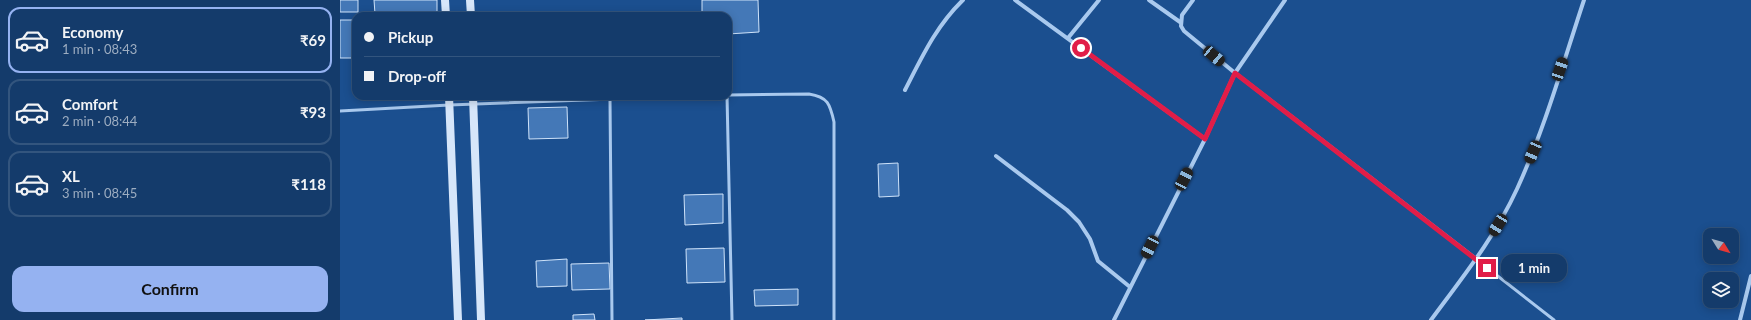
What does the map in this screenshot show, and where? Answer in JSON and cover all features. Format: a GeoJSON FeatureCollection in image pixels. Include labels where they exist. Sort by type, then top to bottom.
{"type":"FeatureCollection","features":[{"type":"Feature","properties":{"kind":"main road"},"geometry":{"type":"LineString","coordinates":[[445,0],[446,12]]}},
{"type":"Feature","properties":{"kind":"main road"},"geometry":{"type":"LineString","coordinates":[[470,0],[471,12]]}},
{"type":"Feature","properties":{"kind":"main road"},"geometry":{"type":"LineString","coordinates":[[449,100],[458,320]]}},
{"type":"Feature","properties":{"kind":"main road"},"geometry":{"type":"LineString","coordinates":[[474,100],[481,320]]}},
{"type":"Feature","properties":{"kind":"street"},"geometry":{"type":"LineString","coordinates":[[905,90],[929,42],[945,20],[963,0]]}},
{"type":"Feature","properties":{"kind":"street"},"geometry":{"type":"LineString","coordinates":[[1015,0],[1205,139]]}},
{"type":"Feature","properties":{"kind":"street"},"geometry":{"type":"LineString","coordinates":[[1068,38],[1099,0]]}},
{"type":"Feature","properties":{"kind":"street"},"geometry":{"type":"LineString","coordinates":[[1149,0],[1180,22]]}},
{"type":"Feature","properties":{"kind":"street"},"geometry":{"type":"LineString","coordinates":[[1193,0],[1182,15],[1180,22],[1184,31],[1235,73],[1476,259]]}},
{"type":"Feature","properties":{"kind":"street"},"geometry":{"type":"LineString","coordinates":[[1114,320],[1205,139],[1235,73],[1284,0]]}},
{"type":"Feature","properties":{"kind":"street"},"geometry":{"type":"LineString","coordinates":[[1434,319],[1476,259],[1501,219],[1517,189],[1533,152],[1584,0]]}},
{"type":"Feature","properties":{"kind":"street"},"geometry":{"type":"LineString","coordinates":[[996,156],[1067,210],[1079,222],[1090,239],[1098,261],[1130,287]]}},
{"type":"Feature","properties":{"kind":"street"},"geometry":{"type":"LineString","coordinates":[[1740,320],[1751,276]]}},
{"type":"Feature","properties":{"kind":"lane"},"geometry":{"type":"LineString","coordinates":[[732,95],[809,94],[821,96],[828,101],[834,122],[834,320]]}},
{"type":"Feature","properties":{"kind":"lane"},"geometry":{"type":"LineString","coordinates":[[340,111],[449,100],[610,100],[612,320]]}},
{"type":"Feature","properties":{"kind":"lane"},"geometry":{"type":"LineString","coordinates":[[728,100],[732,320]]}},
{"type":"Feature","properties":{"kind":"lane"},"geometry":{"type":"LineString","coordinates":[[1476,259],[1554,320]]}},
{"type":"Feature","properties":{"kind":"building"},"geometry":{"type":"Polygon","coordinates":[[[340,0],[358,0],[358,12],[340,12],[340,0]]]}},
{"type":"Feature","properties":{"kind":"building"},"geometry":{"type":"Polygon","coordinates":[[[374,0],[437,0],[437,12],[375,12],[374,0]]]}},
{"type":"Feature","properties":{"kind":"building"},"geometry":{"type":"Polygon","coordinates":[[[702,0],[758,0],[759,32],[732,34],[732,12],[702,12],[702,0]]]}},
{"type":"Feature","properties":{"kind":"building"},"geometry":{"type":"Polygon","coordinates":[[[340,20],[352,20],[352,58],[340,58],[340,20]]]}},
{"type":"Feature","properties":{"kind":"building"},"geometry":{"type":"Polygon","coordinates":[[[567,107],[568,138],[529,139],[528,108],[567,107]]]}},
{"type":"Feature","properties":{"kind":"building"},"geometry":{"type":"Polygon","coordinates":[[[898,163],[899,196],[879,197],[878,164],[898,163]]]}},
{"type":"Feature","properties":{"kind":"building"},"geometry":{"type":"Polygon","coordinates":[[[723,194],[723,223],[685,225],[684,195],[723,194]]]}},
{"type":"Feature","properties":{"kind":"building"},"geometry":{"type":"Polygon","coordinates":[[[724,248],[725,282],[687,283],[686,249],[724,248]]]}},
{"type":"Feature","properties":{"kind":"building"},"geometry":{"type":"Polygon","coordinates":[[[567,259],[567,286],[537,287],[536,261],[567,259]]]}},
{"type":"Feature","properties":{"kind":"building"},"geometry":{"type":"Polygon","coordinates":[[[609,263],[610,289],[572,290],[571,264],[609,263]]]}},
{"type":"Feature","properties":{"kind":"building"},"geometry":{"type":"Polygon","coordinates":[[[798,289],[798,305],[755,306],[754,290],[798,289]]]}},
{"type":"Feature","properties":{"kind":"building"},"geometry":{"type":"Polygon","coordinates":[[[594,314],[595,320],[573,320],[573,315],[594,314]]]}},
{"type":"Feature","properties":{"kind":"building"},"geometry":{"type":"Polygon","coordinates":[[[682,318],[682,320],[645,320],[682,318]]]}},
{"type":"Feature","properties":{"kind":"route"},"geometry":{"type":"LineString","coordinates":[[1081,48],[1205,139],[1235,73],[1487,268]]}}]}
